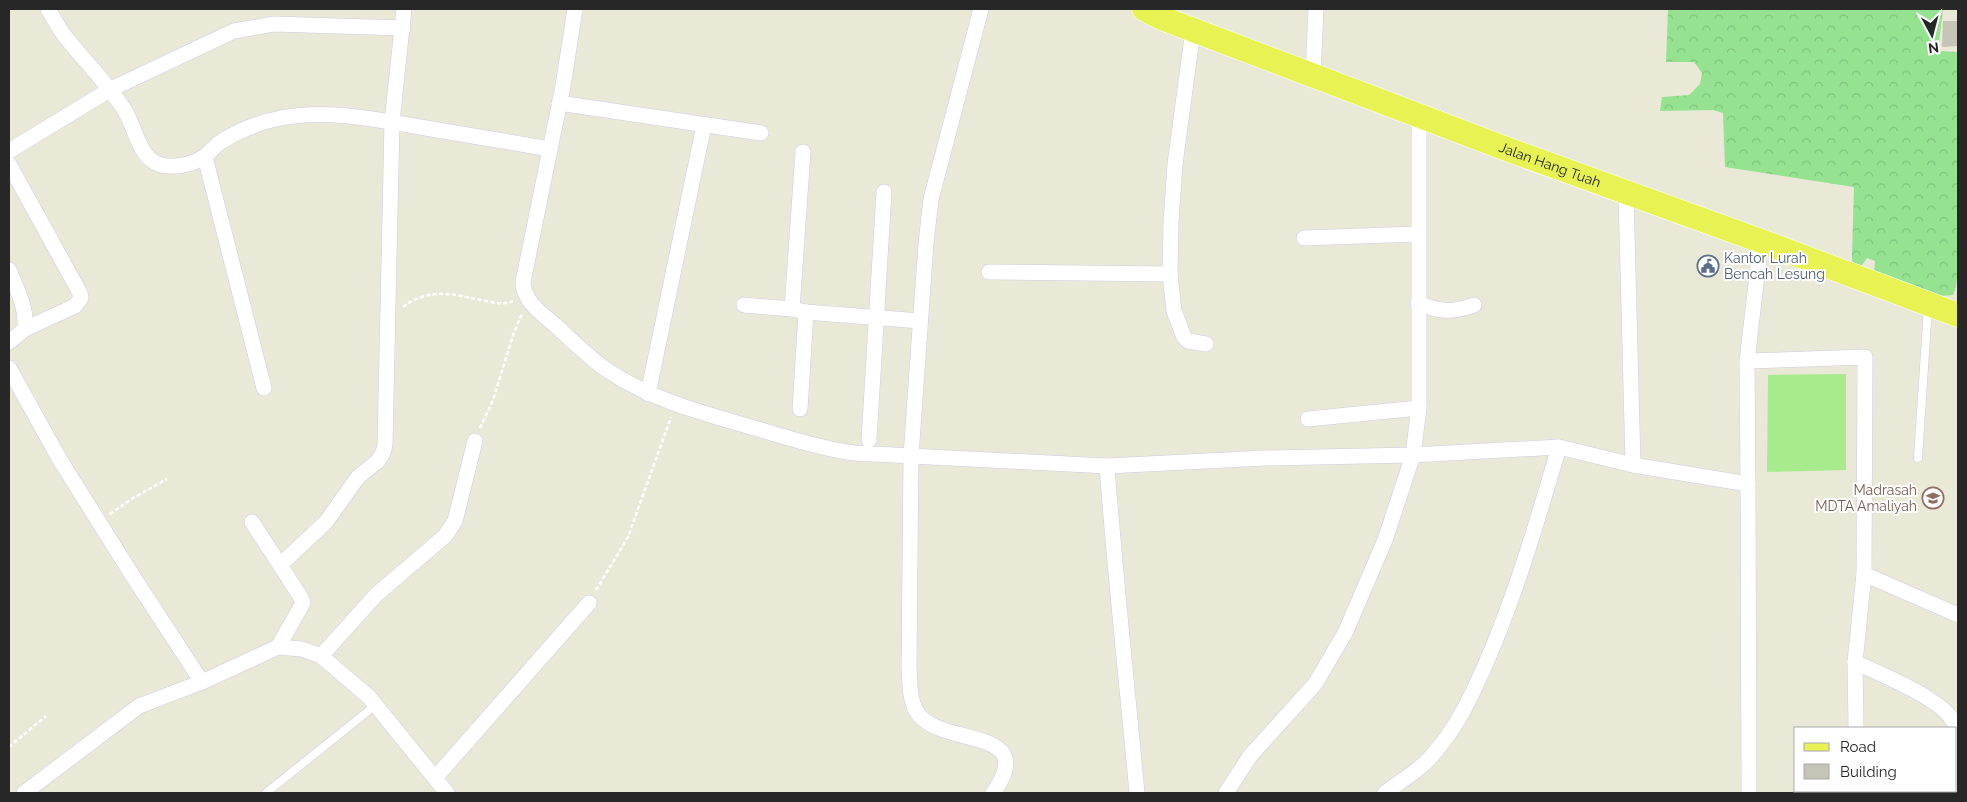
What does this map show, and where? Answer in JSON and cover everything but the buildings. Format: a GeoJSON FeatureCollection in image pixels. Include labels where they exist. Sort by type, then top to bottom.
{"type":"FeatureCollection","features":[{"type":"Feature","properties":{"kind":"main road","name":"Jalan Hang Tuah"},"geometry":{"type":"LineString","coordinates":[[1154,11],[1193,30],[1312,75],[1958,315]]}},
{"type":"Feature","properties":{"kind":"street"},"geometry":{"type":"LineString","coordinates":[[48,9],[63,34],[111,89],[126,112],[142,150],[151,161],[160,165],[179,166],[192,163],[205,156],[219,143],[261,123],[281,118],[320,114],[343,115],[392,122],[550,149]]}},
{"type":"Feature","properties":{"kind":"street"},"geometry":{"type":"LineString","coordinates":[[280,565],[336,511],[358,477],[378,461],[385,445],[392,122],[404,9]]}},
{"type":"Feature","properties":{"kind":"street"},"geometry":{"type":"LineString","coordinates":[[575,9],[559,104],[523,282],[527,297],[593,360],[648,394],[675,404],[826,449],[854,453],[1107,466],[1264,458],[1413,455],[1559,447],[1632,465],[1748,484]]}},
{"type":"Feature","properties":{"kind":"street"},"geometry":{"type":"LineString","coordinates":[[981,9],[932,199],[920,321],[911,456],[909,667],[913,702],[919,715],[935,727],[993,744],[1004,752],[1007,763],[1000,784],[993,793]]}},
{"type":"Feature","properties":{"kind":"street"},"geometry":{"type":"LineString","coordinates":[[1312,75],[1316,9]]}},
{"type":"Feature","properties":{"kind":"street"},"geometry":{"type":"LineString","coordinates":[[9,151],[111,89],[234,31],[274,24],[403,28]]}},
{"type":"Feature","properties":{"kind":"street"},"geometry":{"type":"LineString","coordinates":[[1193,30],[1175,164],[1170,274],[1174,311],[1184,337],[1194,343],[1206,344]]}},
{"type":"Feature","properties":{"kind":"street"},"geometry":{"type":"LineString","coordinates":[[559,104],[761,133]]}},
{"type":"Feature","properties":{"kind":"street"},"geometry":{"type":"LineString","coordinates":[[1226,793],[1250,756],[1315,684],[1345,633],[1385,540],[1413,455],[1419,408],[1419,115]]}},
{"type":"Feature","properties":{"kind":"street"},"geometry":{"type":"LineString","coordinates":[[648,394],[704,125]]}},
{"type":"Feature","properties":{"kind":"street"},"geometry":{"type":"LineString","coordinates":[[800,410],[799,311],[804,152]]}},
{"type":"Feature","properties":{"kind":"street"},"geometry":{"type":"LineString","coordinates":[[205,156],[264,388]]}},
{"type":"Feature","properties":{"kind":"street"},"geometry":{"type":"LineString","coordinates":[[9,164],[80,293],[80,298],[74,306],[25,329],[9,342]]}},
{"type":"Feature","properties":{"kind":"street"},"geometry":{"type":"LineString","coordinates":[[869,440],[884,192]]}},
{"type":"Feature","properties":{"kind":"street"},"geometry":{"type":"LineString","coordinates":[[1626,193],[1632,465]]}},
{"type":"Feature","properties":{"kind":"street"},"geometry":{"type":"LineString","coordinates":[[1304,238],[1418,234]]}},
{"type":"Feature","properties":{"kind":"street"},"geometry":{"type":"LineString","coordinates":[[1749,793],[1746,361],[1761,241]]}},
{"type":"Feature","properties":{"kind":"street"},"geometry":{"type":"LineString","coordinates":[[989,272],[1170,274]]}},
{"type":"Feature","properties":{"kind":"street"},"geometry":{"type":"LineString","coordinates":[[10,276],[25,312],[25,329]]}},
{"type":"Feature","properties":{"kind":"street"},"geometry":{"type":"LineString","coordinates":[[1418,303],[1445,311],[1459,310],[1474,305]]}},
{"type":"Feature","properties":{"kind":"street"},"geometry":{"type":"LineString","coordinates":[[744,305],[920,321]]}},
{"type":"Feature","properties":{"kind":"street"},"geometry":{"type":"LineString","coordinates":[[1746,361],[1865,357],[1864,574],[1855,662],[1856,727]]}},
{"type":"Feature","properties":{"kind":"street"},"geometry":{"type":"LineString","coordinates":[[9,368],[60,460],[98,522],[202,682]]}},
{"type":"Feature","properties":{"kind":"street"},"geometry":{"type":"LineString","coordinates":[[1308,419],[1419,408]]}},
{"type":"Feature","properties":{"kind":"street"},"geometry":{"type":"LineString","coordinates":[[321,656],[377,594],[445,536],[455,521],[475,442]]}},
{"type":"Feature","properties":{"kind":"street"},"geometry":{"type":"LineString","coordinates":[[1385,793],[1435,753],[1455,726],[1473,692],[1500,631],[1532,538],[1559,447]]}},
{"type":"Feature","properties":{"kind":"street"},"geometry":{"type":"LineString","coordinates":[[1107,466],[1116,586],[1137,793]]}},
{"type":"Feature","properties":{"kind":"street"},"geometry":{"type":"LineString","coordinates":[[252,522],[303,603],[278,647]]}},
{"type":"Feature","properties":{"kind":"street"},"geometry":{"type":"LineString","coordinates":[[1864,574],[1958,615]]}},
{"type":"Feature","properties":{"kind":"street"},"geometry":{"type":"LineString","coordinates":[[435,778],[589,603]]}},
{"type":"Feature","properties":{"kind":"street"},"geometry":{"type":"LineString","coordinates":[[24,793],[139,706],[202,682],[278,647],[302,649],[321,656],[377,704],[447,793]]}},
{"type":"Feature","properties":{"kind":"street"},"geometry":{"type":"LineString","coordinates":[[1855,662],[1934,701],[1948,712],[1956,727]]}},
{"type":"Feature","properties":{"kind":"lane"},"geometry":{"type":"LineString","coordinates":[[1918,458],[1929,305]]}},
{"type":"Feature","properties":{"kind":"lane"},"geometry":{"type":"LineString","coordinates":[[266,793],[377,704]]}},
{"type":"Feature","properties":{"kind":"path"},"geometry":{"type":"LineString","coordinates":[[387,323],[404,306],[418,297],[429,294],[454,294],[499,304],[527,297],[492,400],[475,442]]}},
{"type":"Feature","properties":{"kind":"path"},"geometry":{"type":"LineString","coordinates":[[589,603],[628,537],[675,404]]}},
{"type":"Feature","properties":{"kind":"path"},"geometry":{"type":"LineString","coordinates":[[98,522],[133,498],[168,479]]}},
{"type":"Feature","properties":{"kind":"path"},"geometry":{"type":"LineString","coordinates":[[9,747],[46,716]]}},
{"type":"Feature","properties":{"kind":"green space"},"geometry":{"type":"Polygon","coordinates":[[[1668,9],[1943,9],[1938,51],[1958,52],[1958,268],[1953,295],[1940,296],[1874,273],[1875,261],[1867,258],[1860,268],[1854,264],[1852,255],[1854,187],[1725,167],[1723,113],[1713,110],[1660,111],[1662,97],[1689,95],[1700,84],[1702,73],[1694,62],[1666,62],[1668,9]]]}},
{"type":"Feature","properties":{"kind":"green space"},"geometry":{"type":"Polygon","coordinates":[[[1846,374],[1846,470],[1767,472],[1768,375],[1846,374]]]}},
{"type":"Feature","properties":{"kind":"place","name":"Kantor Lurah Bencah Lesung"},"geometry":{"type":"Point","coordinates":[1708,266]}},
{"type":"Feature","properties":{"kind":"place","name":"Madrasah MDTA Amaliyah"},"geometry":{"type":"Point","coordinates":[1933,498]}}]}
